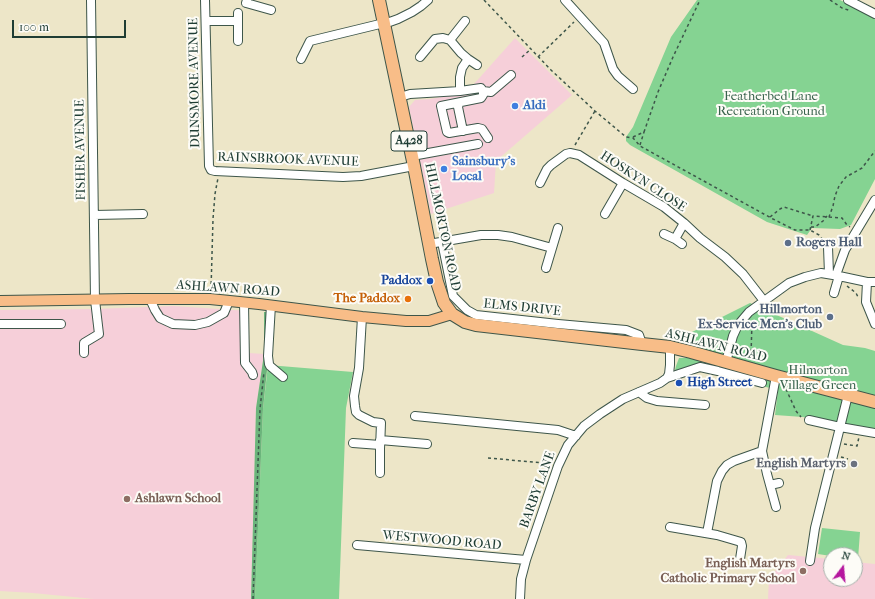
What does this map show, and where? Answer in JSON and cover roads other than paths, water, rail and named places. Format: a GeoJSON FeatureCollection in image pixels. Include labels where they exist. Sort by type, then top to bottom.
{"type":"FeatureCollection","features":[{"type":"Feature","properties":{"kind":"highway","name":"HILLMORTON ROAD"},"geometry":{"type":"LineString","coordinates":[[379,0],[437,282],[444,303],[452,314]]}},
{"type":"Feature","properties":{"kind":"highway","name":"ASHLAWN ROAD"},"geometry":{"type":"LineString","coordinates":[[452,314],[465,322],[476,326],[670,347],[726,362],[775,380],[875,402]]}},
{"type":"Feature","properties":{"kind":"main road","name":"ASHLAWN ROAD"},"geometry":{"type":"LineString","coordinates":[[0,301],[150,299],[212,300],[244,302],[406,321],[429,321],[452,314]]}},
{"type":"Feature","properties":{"kind":"street","name":"FISHER AVENUE"},"geometry":{"type":"LineString","coordinates":[[84,353],[84,343],[102,336],[95,300],[91,0]]}},
{"type":"Feature","properties":{"kind":"street","name":"DUNSMORE AVENUE"},"geometry":{"type":"LineString","coordinates":[[205,0],[209,166]]}},
{"type":"Feature","properties":{"kind":"street"},"geometry":{"type":"LineString","coordinates":[[247,0],[246,3],[271,10]]}},
{"type":"Feature","properties":{"kind":"street"},"geometry":{"type":"LineString","coordinates":[[300,59],[310,40],[384,24],[412,12],[428,0]]}},
{"type":"Feature","properties":{"kind":"street"},"geometry":{"type":"LineString","coordinates":[[565,0],[604,43],[613,69],[618,76],[633,89]]}},
{"type":"Feature","properties":{"kind":"street"},"geometry":{"type":"LineString","coordinates":[[848,0],[875,14]]}},
{"type":"Feature","properties":{"kind":"street"},"geometry":{"type":"LineString","coordinates":[[206,21],[238,17],[238,42]]}},
{"type":"Feature","properties":{"kind":"street"},"geometry":{"type":"LineString","coordinates":[[450,40],[465,21]]}},
{"type":"Feature","properties":{"kind":"street"},"geometry":{"type":"LineString","coordinates":[[420,57],[435,39],[443,38],[450,40],[461,53],[477,65]]}},
{"type":"Feature","properties":{"kind":"street"},"geometry":{"type":"LineString","coordinates":[[460,91],[460,77],[462,68],[468,59]]}},
{"type":"Feature","properties":{"kind":"street"},"geometry":{"type":"LineString","coordinates":[[400,97],[410,94],[460,91],[480,90],[491,92],[511,75]]}},
{"type":"Feature","properties":{"kind":"street"},"geometry":{"type":"LineString","coordinates":[[480,90],[483,95],[481,98],[441,106],[441,109],[446,132],[449,134],[472,129],[482,129],[488,138]]}},
{"type":"Feature","properties":{"kind":"street"},"geometry":{"type":"LineString","coordinates":[[459,103],[458,107],[463,131]]}},
{"type":"Feature","properties":{"kind":"street","name":"RAINSBROOK AVENUE"},"geometry":{"type":"LineString","coordinates":[[209,166],[213,171],[222,172],[342,177],[361,176],[478,144]]}},
{"type":"Feature","properties":{"kind":"street","name":"HOSKYN CLOSE"},"geometry":{"type":"LineString","coordinates":[[540,183],[551,164],[566,154],[570,153],[579,155],[664,207],[725,257],[743,274],[764,301]]}},
{"type":"Feature","properties":{"kind":"street"},"geometry":{"type":"LineString","coordinates":[[605,214],[623,183]]}},
{"type":"Feature","properties":{"kind":"street"},"geometry":{"type":"LineString","coordinates":[[834,292],[835,277],[845,250],[875,200]]}},
{"type":"Feature","properties":{"kind":"street"},"geometry":{"type":"LineString","coordinates":[[94,215],[144,214]]}},
{"type":"Feature","properties":{"kind":"street"},"geometry":{"type":"LineString","coordinates":[[675,239],[684,223]]}},
{"type":"Feature","properties":{"kind":"street"},"geometry":{"type":"LineString","coordinates":[[546,268],[558,228]]}},
{"type":"Feature","properties":{"kind":"street"},"geometry":{"type":"LineString","coordinates":[[664,234],[682,244]]}},
{"type":"Feature","properties":{"kind":"street"},"geometry":{"type":"LineString","coordinates":[[429,244],[481,235],[498,235],[512,237],[552,248]]}},
{"type":"Feature","properties":{"kind":"street","name":"ELMS DRIVE"},"geometry":{"type":"LineString","coordinates":[[442,242],[453,296],[467,310],[476,315],[626,330],[639,335],[642,344]]}},
{"type":"Feature","properties":{"kind":"street"},"geometry":{"type":"LineString","coordinates":[[828,246],[835,277]]}},
{"type":"Feature","properties":{"kind":"street"},"geometry":{"type":"LineString","coordinates":[[726,362],[733,336],[738,325],[749,312],[789,283],[820,273],[835,277],[871,282],[866,302],[875,324]]}},
{"type":"Feature","properties":{"kind":"street"},"geometry":{"type":"LineString","coordinates":[[150,299],[160,318],[173,324],[188,325],[208,322],[224,313],[229,301]]}},
{"type":"Feature","properties":{"kind":"street"},"geometry":{"type":"LineString","coordinates":[[244,302],[245,363],[253,375]]}},
{"type":"Feature","properties":{"kind":"street"},"geometry":{"type":"LineString","coordinates":[[271,305],[268,356],[269,364],[283,377]]}},
{"type":"Feature","properties":{"kind":"street"},"geometry":{"type":"LineString","coordinates":[[362,317],[359,368],[354,396],[354,406],[359,416],[373,422],[381,423],[380,473]]}},
{"type":"Feature","properties":{"kind":"street"},"geometry":{"type":"LineString","coordinates":[[0,324],[61,324]]}},
{"type":"Feature","properties":{"kind":"street"},"geometry":{"type":"LineString","coordinates":[[667,378],[670,365],[670,347]]}},
{"type":"Feature","properties":{"kind":"street","name":"BARBY LANE"},"geometry":{"type":"LineString","coordinates":[[520,599],[521,579],[526,560],[558,466],[568,445],[584,426],[623,399],[660,383],[667,378],[700,367],[762,383]]}},
{"type":"Feature","properties":{"kind":"street"},"geometry":{"type":"LineString","coordinates":[[775,380],[762,451],[776,507]]}},
{"type":"Feature","properties":{"kind":"street"},"geometry":{"type":"LineString","coordinates":[[639,392],[647,398],[657,401],[705,405]]}},
{"type":"Feature","properties":{"kind":"street"},"geometry":{"type":"LineString","coordinates":[[810,561],[815,528],[848,395]]}},
{"type":"Feature","properties":{"kind":"street"},"geometry":{"type":"LineString","coordinates":[[415,416],[558,430],[576,436]]}},
{"type":"Feature","properties":{"kind":"street"},"geometry":{"type":"LineString","coordinates":[[809,420],[875,433]]}},
{"type":"Feature","properties":{"kind":"street"},"geometry":{"type":"LineString","coordinates":[[353,443],[380,445],[427,444]]}},
{"type":"Feature","properties":{"kind":"street"},"geometry":{"type":"LineString","coordinates":[[707,533],[717,481],[722,471],[727,465],[734,461],[762,451]]}},
{"type":"Feature","properties":{"kind":"street"},"geometry":{"type":"LineString","coordinates":[[770,485],[779,482]]}},
{"type":"Feature","properties":{"kind":"street"},"geometry":{"type":"LineString","coordinates":[[670,527],[717,535],[742,544],[740,558]]}},
{"type":"Feature","properties":{"kind":"street","name":"WESTWOOD ROAD"},"geometry":{"type":"LineString","coordinates":[[357,545],[526,560]]}},
{"type":"Feature","properties":{"kind":"place","name":"Aldi"},"geometry":{"type":"Point","coordinates":[515,106]}},
{"type":"Feature","properties":{"kind":"place","name":"Sainsbury's Local"},"geometry":{"type":"Point","coordinates":[444,169]}},
{"type":"Feature","properties":{"kind":"place","name":"Rogers Hall"},"geometry":{"type":"Point","coordinates":[788,243]}},
{"type":"Feature","properties":{"kind":"place","name":"Paddox"},"geometry":{"type":"Point","coordinates":[430,281]}},
{"type":"Feature","properties":{"kind":"place","name":"The Paddox"},"geometry":{"type":"Point","coordinates":[408,299]}},
{"type":"Feature","properties":{"kind":"place","name":"Hillmorton Ex-Service Men's Club"},"geometry":{"type":"Point","coordinates":[830,317]}},
{"type":"Feature","properties":{"kind":"place","name":"High Street"},"geometry":{"type":"Point","coordinates":[679,383]}},
{"type":"Feature","properties":{"kind":"place","name":"English Martyrs"},"geometry":{"type":"Point","coordinates":[854,464]}},
{"type":"Feature","properties":{"kind":"place","name":"Ashlawn School"},"geometry":{"type":"Point","coordinates":[127,499]}},
{"type":"Feature","properties":{"kind":"place","name":"English Martyrs Catholic Primary School"},"geometry":{"type":"Point","coordinates":[803,571]}},
{"type":"Feature","properties":{"kind":"park label","name":"Featherbed Lane Recreation Ground"},"geometry":{"type":"Point","coordinates":[771,104]}},
{"type":"Feature","properties":{"kind":"park label","name":"Hilmorton Village Green"},"geometry":{"type":"Point","coordinates":[818,378]}}]}
